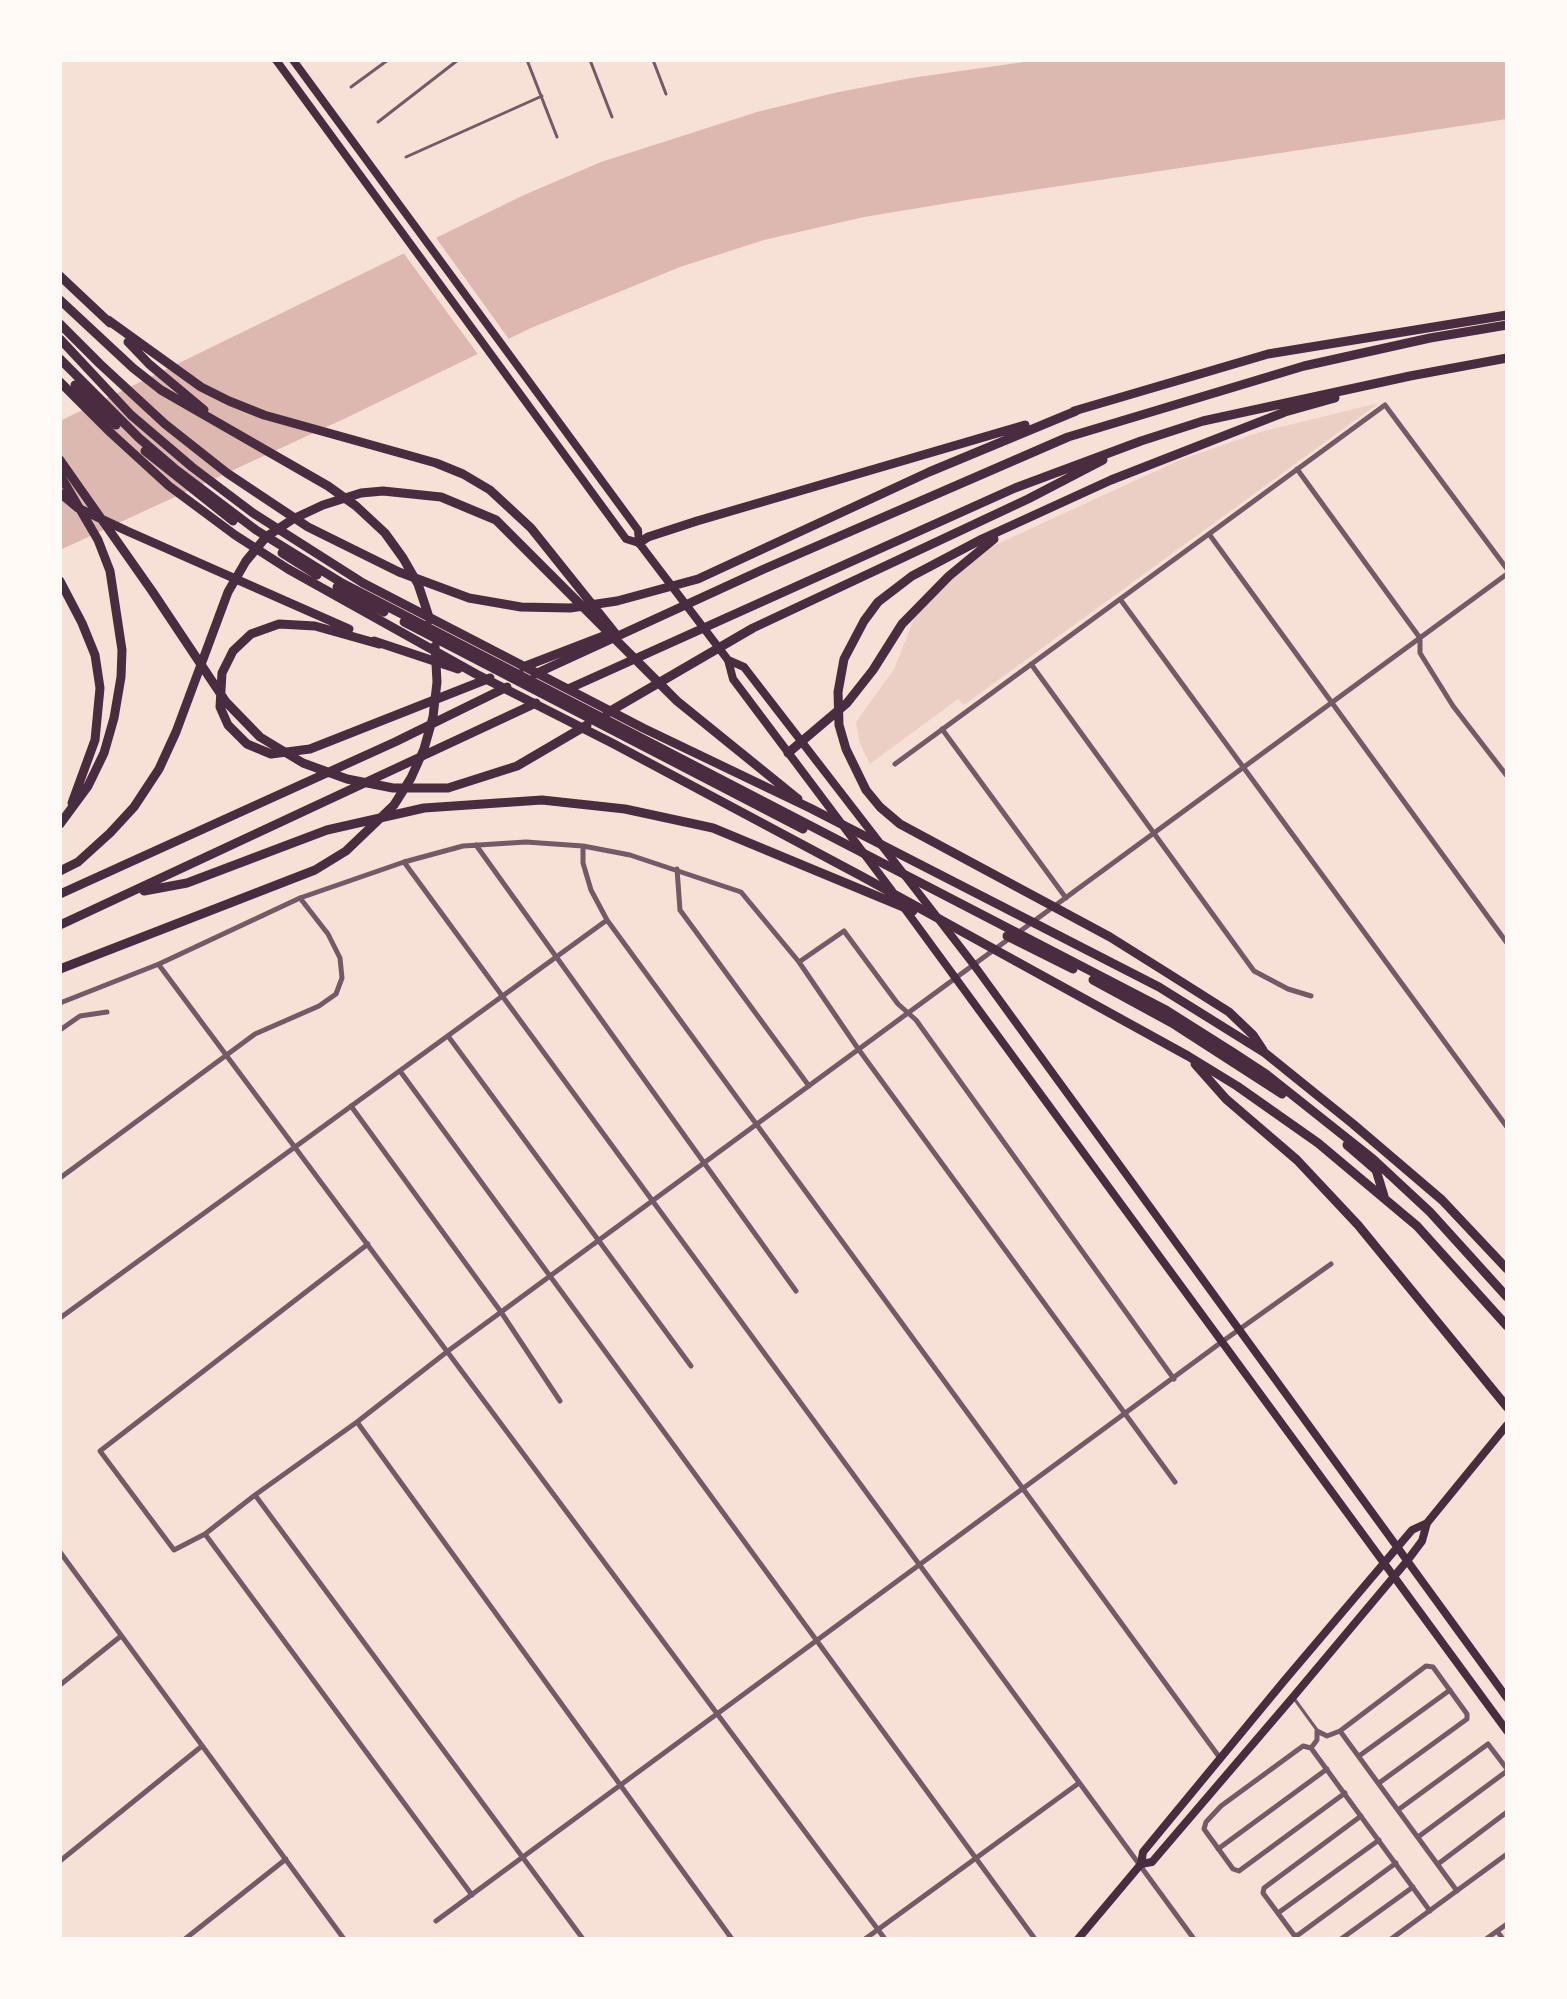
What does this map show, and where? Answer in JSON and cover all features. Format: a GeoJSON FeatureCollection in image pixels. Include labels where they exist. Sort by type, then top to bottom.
{"type":"FeatureCollection","features":[{"type":"Feature","properties":{"kind":"highway"},"geometry":{"type":"LineString","coordinates":[[60,276],[108,320],[149,364],[226,429]]}},
{"type":"Feature","properties":{"kind":"highway"},"geometry":{"type":"LineString","coordinates":[[60,300],[161,390],[328,486],[385,533],[418,584],[435,645],[437,682],[433,717],[411,778],[394,805],[346,851],[315,870],[60,969]]}},
{"type":"Feature","properties":{"kind":"highway"},"geometry":{"type":"LineString","coordinates":[[639,543],[648,537],[697,521],[1268,354],[1507,315]]}},
{"type":"Feature","properties":{"kind":"highway"},"geometry":{"type":"LineString","coordinates":[[108,320],[201,387],[229,401],[264,415],[408,455],[463,474],[490,490],[531,528],[629,651]]}},
{"type":"Feature","properties":{"kind":"highway"},"geometry":{"type":"LineString","coordinates":[[60,324],[165,424],[227,473],[308,527],[399,572],[469,598],[521,607],[570,608],[617,601],[698,579],[929,472],[1076,411]]}},
{"type":"Feature","properties":{"kind":"highway"},"geometry":{"type":"LineString","coordinates":[[60,894],[395,742],[764,569],[1068,437],[1304,366],[1430,338],[1507,325]]}},
{"type":"Feature","properties":{"kind":"highway"},"geometry":{"type":"LineString","coordinates":[[60,339],[131,415],[192,467],[315,554],[388,596],[643,728],[810,808],[1159,987],[1265,1053],[1442,1200],[1507,1269]]}},
{"type":"Feature","properties":{"kind":"highway"},"geometry":{"type":"LineString","coordinates":[[60,925],[339,793],[1015,488],[1203,421],[1507,358]]}},
{"type":"Feature","properties":{"kind":"highway"},"geometry":{"type":"LineString","coordinates":[[60,359],[127,427],[174,468],[302,562]]}},
{"type":"Feature","properties":{"kind":"highway"},"geometry":{"type":"LineString","coordinates":[[60,369],[158,464],[218,511],[302,562],[842,850],[1166,1010],[1266,1074],[1373,1159],[1430,1212],[1507,1297]]}},
{"type":"Feature","properties":{"kind":"highway"},"geometry":{"type":"LineString","coordinates":[[1265,1053],[1253,1035],[1229,1012],[1110,937],[900,824],[880,807],[855,771],[839,725],[838,692],[844,659],[878,602],[912,576],[982,539],[1111,480],[1285,412],[1410,376]]}},
{"type":"Feature","properties":{"kind":"highway"},"geometry":{"type":"LineString","coordinates":[[60,382],[169,486],[235,535],[288,569],[476,674],[863,877],[1237,1086],[1318,1143],[1417,1226],[1507,1326]]}},
{"type":"Feature","properties":{"kind":"highway"},"geometry":{"type":"LineString","coordinates":[[60,460],[226,702],[260,737],[303,763],[347,779],[393,788],[448,788],[517,766],[753,628],[1028,499],[1141,441]]}},
{"type":"Feature","properties":{"kind":"highway"},"geometry":{"type":"LineString","coordinates":[[60,475],[98,540],[110,571],[122,650],[114,718],[104,753],[88,786],[60,824]]}},
{"type":"Feature","properties":{"kind":"highway"},"geometry":{"type":"LineString","coordinates":[[60,871],[78,862],[134,807],[159,769],[176,732],[228,592],[246,561],[266,537],[293,519],[323,505],[361,493],[383,491],[441,497],[496,520],[677,701],[810,808]]}},
{"type":"Feature","properties":{"kind":"highway"},"geometry":{"type":"LineString","coordinates":[[60,493],[78,508],[379,644]]}},
{"type":"Feature","properties":{"kind":"highway"},"geometry":{"type":"LineString","coordinates":[[788,753],[847,703],[873,670],[902,624],[949,576],[985,544],[1028,518]]}},
{"type":"Feature","properties":{"kind":"highway"},"geometry":{"type":"LineString","coordinates":[[476,674],[315,626],[279,624],[251,634],[233,651],[222,673],[220,707],[228,725],[247,744],[271,754],[310,749],[629,626],[742,575],[764,569]]}},
{"type":"Feature","properties":{"kind":"highway"},"geometry":{"type":"LineString","coordinates":[[60,581],[95,655],[100,688],[95,740],[68,813]]}},
{"type":"Feature","properties":{"kind":"highway"},"geometry":{"type":"LineString","coordinates":[[630,736],[832,838],[1172,1023],[1288,1097],[1376,1170],[1386,1199]]}},
{"type":"Feature","properties":{"kind":"highway"},"geometry":{"type":"LineString","coordinates":[[131,893],[187,883],[327,830],[424,808],[542,800],[625,809],[713,828],[942,922]]}},
{"type":"Feature","properties":{"kind":"highway"},"geometry":{"type":"LineString","coordinates":[[1188,1056],[1226,1099],[1297,1160],[1358,1225],[1507,1407]]}},
{"type":"Feature","properties":{"kind":"main road"},"geometry":{"type":"LineString","coordinates":[[276,60],[626,539],[639,543]]}},
{"type":"Feature","properties":{"kind":"main road"},"geometry":{"type":"LineString","coordinates":[[293,60],[638,530],[639,543],[728,660],[733,679],[956,978],[1507,1731]]}},
{"type":"Feature","properties":{"kind":"main road"},"geometry":{"type":"LineString","coordinates":[[728,660],[744,667],[974,965],[1507,1698]]}},
{"type":"Feature","properties":{"kind":"main road"},"geometry":{"type":"LineString","coordinates":[[1141,1864],[1152,1862],[1407,1561],[1422,1541],[1427,1523],[1507,1425]]}},
{"type":"Feature","properties":{"kind":"main road"},"geometry":{"type":"LineString","coordinates":[[1078,1939],[1141,1864],[1143,1852],[1397,1547],[1412,1530],[1427,1523]]}},
{"type":"Feature","properties":{"kind":"street"},"geometry":{"type":"LineString","coordinates":[[368,1244],[100,1451],[174,1550],[205,1534],[448,1351],[1507,572],[1385,405],[895,764]]}},
{"type":"Feature","properties":{"kind":"street"},"geometry":{"type":"LineString","coordinates":[[1297,469],[1420,638],[1420,653],[1453,706],[1507,776]]}},
{"type":"Feature","properties":{"kind":"street"},"geometry":{"type":"LineString","coordinates":[[1209,534],[1507,943]]}},
{"type":"Feature","properties":{"kind":"street"},"geometry":{"type":"LineString","coordinates":[[1120,599],[1507,1127]]}},
{"type":"Feature","properties":{"kind":"street"},"geometry":{"type":"LineString","coordinates":[[1031,664],[1254,971],[1280,986],[1311,996]]}},
{"type":"Feature","properties":{"kind":"street"},"geometry":{"type":"LineString","coordinates":[[942,729],[1066,898]]}},
{"type":"Feature","properties":{"kind":"street"},"geometry":{"type":"LineString","coordinates":[[60,1003],[159,964],[300,898],[404,862],[476,845],[526,842],[583,846],[630,855],[741,892],[799,962],[859,1050],[1175,1482]]}},
{"type":"Feature","properties":{"kind":"street"},"geometry":{"type":"LineString","coordinates":[[476,845],[796,1291]]}},
{"type":"Feature","properties":{"kind":"street"},"geometry":{"type":"LineString","coordinates":[[583,846],[583,863],[591,890],[607,920],[1220,1758]]}},
{"type":"Feature","properties":{"kind":"street"},"geometry":{"type":"LineString","coordinates":[[404,862],[1194,1939]]}},
{"type":"Feature","properties":{"kind":"street"},"geometry":{"type":"LineString","coordinates":[[677,869],[680,910],[809,1086]]}},
{"type":"Feature","properties":{"kind":"street"},"geometry":{"type":"LineString","coordinates":[[60,1178],[255,1034],[319,1006],[336,994],[342,978],[340,958],[328,934],[300,898]]}},
{"type":"Feature","properties":{"kind":"street"},"geometry":{"type":"LineString","coordinates":[[60,1318],[607,920]]}},
{"type":"Feature","properties":{"kind":"street"},"geometry":{"type":"LineString","coordinates":[[799,962],[844,931],[898,1004],[909,1013],[1174,1379]]}},
{"type":"Feature","properties":{"kind":"street"},"geometry":{"type":"LineString","coordinates":[[159,964],[885,1939]]}},
{"type":"Feature","properties":{"kind":"street"},"geometry":{"type":"LineString","coordinates":[[60,1030],[80,1016],[107,1012]]}},
{"type":"Feature","properties":{"kind":"street"},"geometry":{"type":"LineString","coordinates":[[448,1036],[691,1366]]}},
{"type":"Feature","properties":{"kind":"street"},"geometry":{"type":"LineString","coordinates":[[400,1071],[1035,1939]]}},
{"type":"Feature","properties":{"kind":"street"},"geometry":{"type":"LineString","coordinates":[[351,1106],[501,1312],[560,1401]]}},
{"type":"Feature","properties":{"kind":"street"},"geometry":{"type":"LineString","coordinates":[[436,1921],[1331,1264]]}},
{"type":"Feature","properties":{"kind":"street"},"geometry":{"type":"LineString","coordinates":[[357,1422],[732,1939]]}},
{"type":"Feature","properties":{"kind":"street"},"geometry":{"type":"LineString","coordinates":[[255,1495],[583,1939]]}},
{"type":"Feature","properties":{"kind":"street"},"geometry":{"type":"LineString","coordinates":[[205,1534],[472,1895]]}},
{"type":"Feature","properties":{"kind":"street"},"geometry":{"type":"LineString","coordinates":[[60,1552],[344,1939]]}},
{"type":"Feature","properties":{"kind":"street"},"geometry":{"type":"LineString","coordinates":[[60,1685],[121,1636]]}},
{"type":"Feature","properties":{"kind":"street"},"geometry":{"type":"LineString","coordinates":[[1311,1748],[1317,1740],[1317,1731],[1327,1736],[1340,1731],[1426,1666],[1433,1667],[1467,1714],[1467,1719],[1379,1783]]}},
{"type":"Feature","properties":{"kind":"street"},"geometry":{"type":"LineString","coordinates":[[1359,1756],[1450,1690]]}},
{"type":"Feature","properties":{"kind":"street"},"geometry":{"type":"LineString","coordinates":[[1340,1731],[1457,1891]]}},
{"type":"Feature","properties":{"kind":"street"},"geometry":{"type":"LineString","coordinates":[[1398,1810],[1488,1744],[1507,1770],[1418,1837]]}},
{"type":"Feature","properties":{"kind":"street"},"geometry":{"type":"LineString","coordinates":[[60,1861],[202,1746]]}},
{"type":"Feature","properties":{"kind":"street"},"geometry":{"type":"LineString","coordinates":[[1345,1793],[1236,1871],[1204,1829],[1206,1822],[1221,1806],[1303,1746],[1311,1748],[1345,1793],[1430,1911]]}},
{"type":"Feature","properties":{"kind":"street"},"geometry":{"type":"LineString","coordinates":[[1218,1849],[1327,1769]]}},
{"type":"Feature","properties":{"kind":"street"},"geometry":{"type":"LineString","coordinates":[[865,1939],[1079,1783]]}},
{"type":"Feature","properties":{"kind":"street"},"geometry":{"type":"LineString","coordinates":[[1438,1864],[1507,1812]]}},
{"type":"Feature","properties":{"kind":"street"},"geometry":{"type":"LineString","coordinates":[[1361,1816],[1264,1888],[1263,1893],[1294,1935],[1396,1863]]}},
{"type":"Feature","properties":{"kind":"street"},"geometry":{"type":"LineString","coordinates":[[1278,1913],[1379,1840]]}},
{"type":"Feature","properties":{"kind":"street"},"geometry":{"type":"LineString","coordinates":[[1391,1939],[1507,1854]]}},
{"type":"Feature","properties":{"kind":"street"},"geometry":{"type":"LineString","coordinates":[[185,1939],[286,1859]]}},
{"type":"Feature","properties":{"kind":"street"},"geometry":{"type":"LineString","coordinates":[[1341,1939],[1413,1887]]}},
{"type":"Feature","properties":{"kind":"street"},"geometry":{"type":"LineString","coordinates":[[1486,1939],[1507,1924]]}},
{"type":"Feature","properties":{"kind":"street"},"geometry":{"type":"LineString","coordinates":[[1497,1931],[1503,1939]]}},
{"type":"Feature","properties":{"kind":"lane"},"geometry":{"type":"LineString","coordinates":[[351,87],[388,60]]}},
{"type":"Feature","properties":{"kind":"lane"},"geometry":{"type":"LineString","coordinates":[[378,122],[458,60]]}},
{"type":"Feature","properties":{"kind":"lane"},"geometry":{"type":"LineString","coordinates":[[527,60],[557,137]]}},
{"type":"Feature","properties":{"kind":"lane"},"geometry":{"type":"LineString","coordinates":[[590,60],[612,117]]}},
{"type":"Feature","properties":{"kind":"lane"},"geometry":{"type":"LineString","coordinates":[[659,60],[653,61],[666,94]]}},
{"type":"Feature","properties":{"kind":"lane"},"geometry":{"type":"LineString","coordinates":[[406,157],[542,96]]}},
{"type":"Feature","properties":{"kind":"lane"},"geometry":{"type":"LineString","coordinates":[[1293,1697],[1317,1731]]}},
{"type":"Feature","properties":{"kind":"shaded area"},"geometry":{"type":"Polygon","coordinates":[[[1038,60],[1507,60],[1507,119],[973,199],[864,217],[764,240],[680,267],[531,328],[346,418],[60,550],[60,421],[524,195],[601,162],[757,112],[834,93],[911,78],[1038,60]]]}},
{"type":"Feature","properties":{"kind":"shaded area"},"geometry":{"type":"Polygon","coordinates":[[[1379,403],[964,705],[958,699],[870,764],[860,744],[856,722],[894,669],[916,614],[944,583],[993,546],[1180,460],[1260,432],[1379,403]]]}},
{"type":"Feature","properties":{"kind":"pier"},"geometry":{"type":"Polygon","coordinates":[[[434,235],[511,342],[480,357],[402,251],[434,235]]]}}]}
